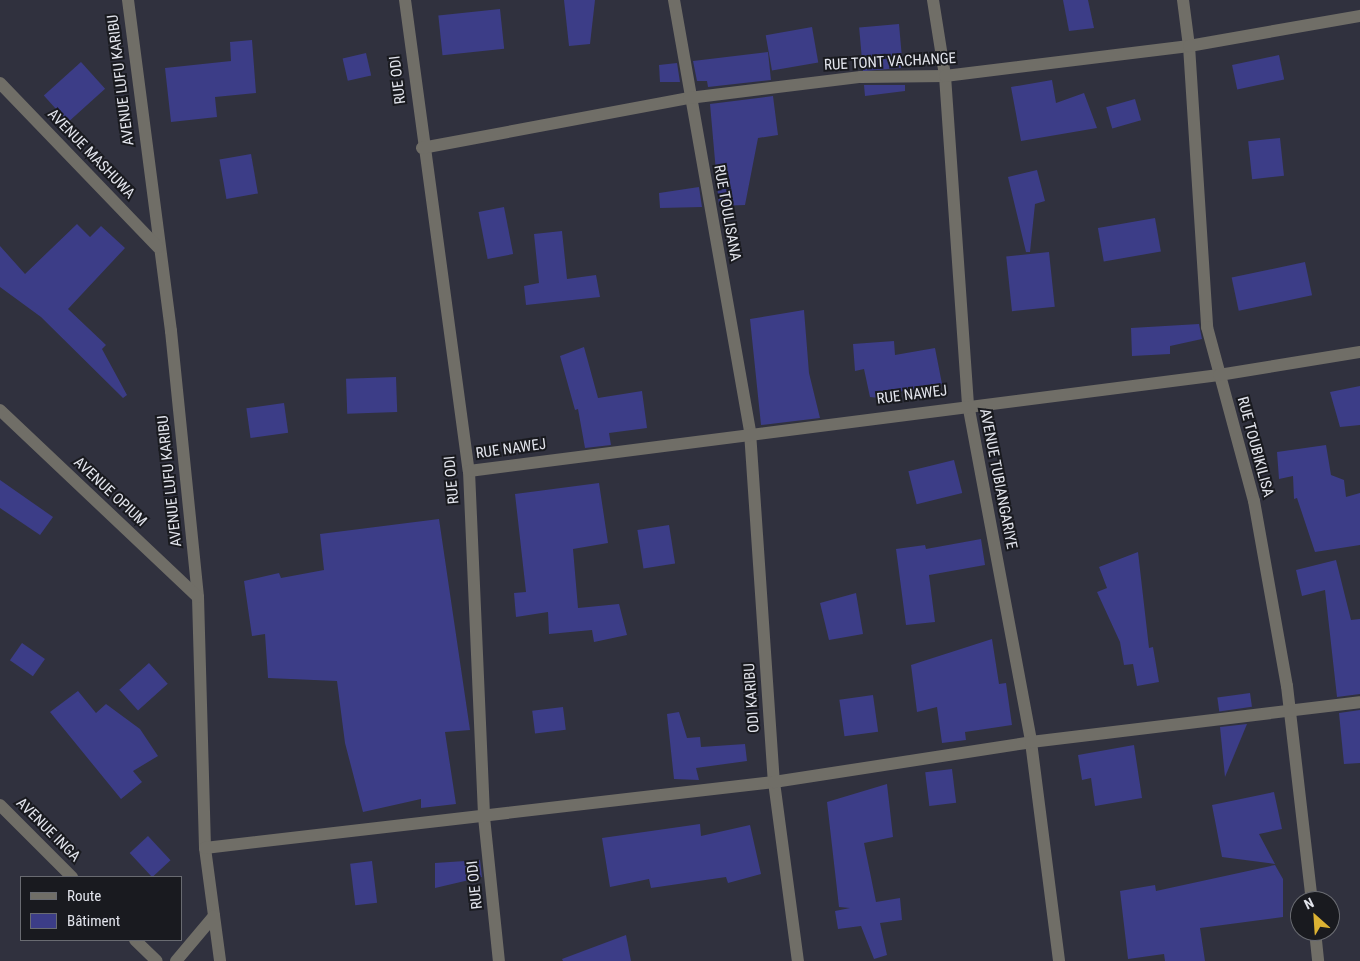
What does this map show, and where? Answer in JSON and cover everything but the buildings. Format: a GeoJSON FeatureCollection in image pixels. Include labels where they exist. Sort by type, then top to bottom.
{"type":"FeatureCollection","features":[{"type":"Feature","properties":{"kind":"street","name":"AVENUE LUFU KARIBU"},"geometry":{"type":"LineString","coordinates":[[128,0],[158,247],[171,330],[198,597],[205,848],[220,961]]}},
{"type":"Feature","properties":{"kind":"street","name":"RUE ODI"},"geometry":{"type":"LineString","coordinates":[[405,0],[422,148],[468,471],[484,816],[499,961]]}},
{"type":"Feature","properties":{"kind":"street","name":"RUE TOULISANA"},"geometry":{"type":"LineString","coordinates":[[674,0],[689,98],[750,432]]}},
{"type":"Feature","properties":{"kind":"street","name":"AVENUE TUBIANGARIYE"},"geometry":{"type":"LineString","coordinates":[[933,0],[945,76],[968,404],[1031,742],[1059,961]]}},
{"type":"Feature","properties":{"kind":"street","name":"RUE TOUBIKILISA"},"geometry":{"type":"LineString","coordinates":[[1183,0],[1190,46],[1207,327],[1254,501],[1290,712],[1311,891]]}},
{"type":"Feature","properties":{"kind":"street","name":"RUE TONT VACHANGE"},"geometry":{"type":"LineString","coordinates":[[422,148],[689,98],[861,77],[945,76],[1190,46],[1360,16]]}},
{"type":"Feature","properties":{"kind":"street","name":"AVENUE MASHUWA"},"geometry":{"type":"LineString","coordinates":[[0,83],[158,247]]}},
{"type":"Feature","properties":{"kind":"street","name":"RUE NAWEJ"},"geometry":{"type":"LineString","coordinates":[[468,471],[968,404],[1219,375],[1360,352]]}},
{"type":"Feature","properties":{"kind":"street","name":"AVENUE OPIUM"},"geometry":{"type":"LineString","coordinates":[[0,410],[198,597]]}},
{"type":"Feature","properties":{"kind":"street","name":"ODI KARIBU"},"geometry":{"type":"LineString","coordinates":[[750,432],[774,782],[798,961]]}},
{"type":"Feature","properties":{"kind":"street"},"geometry":{"type":"LineString","coordinates":[[205,848],[774,782],[1031,742],[1360,702]]}},
{"type":"Feature","properties":{"kind":"street","name":"AVENUE INGA"},"geometry":{"type":"LineString","coordinates":[[0,805],[71,876]]}},
{"type":"Feature","properties":{"kind":"street"},"geometry":{"type":"LineString","coordinates":[[176,961],[214,916]]}},
{"type":"Feature","properties":{"kind":"street"},"geometry":{"type":"LineString","coordinates":[[136,941],[157,961]]}},
{"type":"Feature","properties":{"kind":"street"},"geometry":{"type":"LineString","coordinates":[[1316,941],[1318,961]]}}]}
